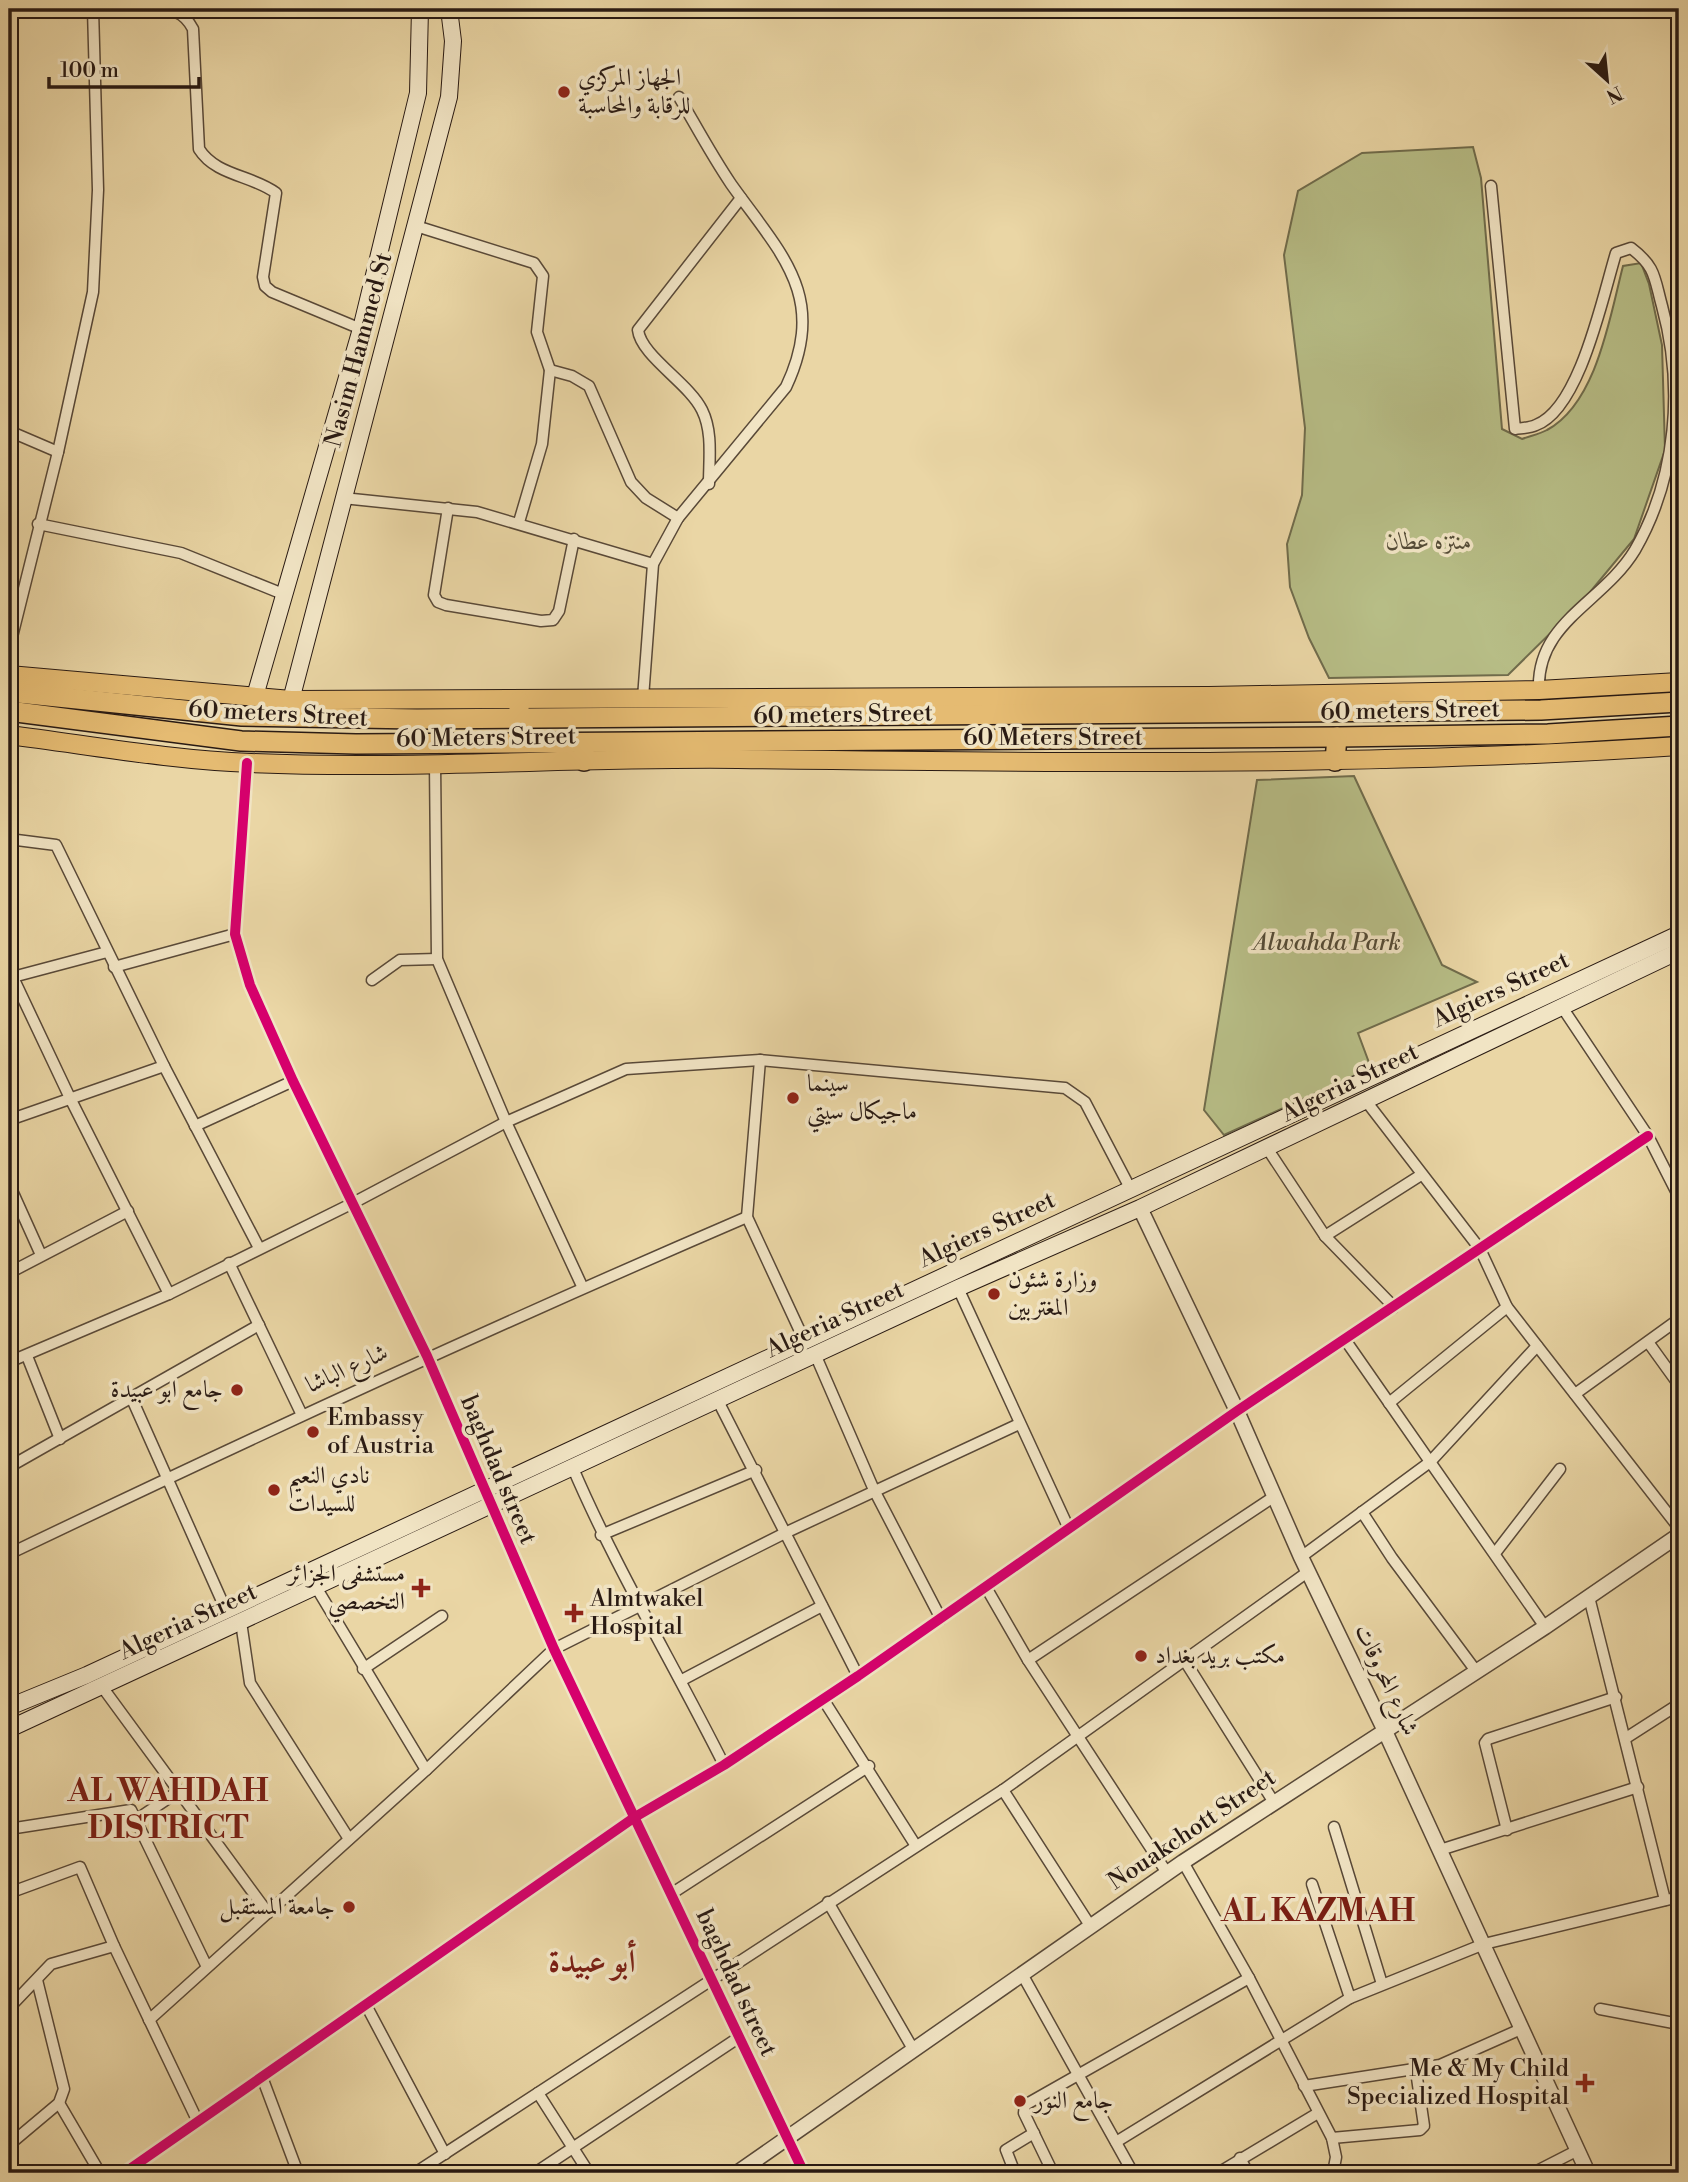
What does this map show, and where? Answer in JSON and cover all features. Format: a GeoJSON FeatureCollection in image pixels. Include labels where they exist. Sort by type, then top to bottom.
{"type":"FeatureCollection","features":[{"type":"Feature","properties":{"kind":"highway","name":"60 meters Street"},"geometry":{"type":"LineString","coordinates":[[9,692],[242,716],[519,710],[1078,715],[1209,705],[1541,710],[1679,702]]}},
{"type":"Feature","properties":{"kind":"highway","name":"60 meters Street"},"geometry":{"type":"LineString","coordinates":[[9,711],[241,741],[584,752],[1075,737],[1549,734],[1679,726]]}},
{"type":"Feature","properties":{"kind":"highway"},"geometry":{"type":"LineString","coordinates":[[1075,737],[1078,715]]}},
{"type":"Feature","properties":{"kind":"highway"},"geometry":{"type":"LineString","coordinates":[[1335,761],[1337,737]]}},
{"type":"Feature","properties":{"kind":"main road","name":"Nasim Hammed St"},"geometry":{"type":"LineString","coordinates":[[255,696],[361,329],[418,93],[420,9]]}},
{"type":"Feature","properties":{"kind":"main road","name":"Nasim Hammed St"},"geometry":{"type":"LineString","coordinates":[[291,700],[449,97],[453,41],[449,9]]}},
{"type":"Feature","properties":{"kind":"main road"},"geometry":{"type":"LineString","coordinates":[[361,329],[386,338]]}},
{"type":"Feature","properties":{"kind":"main road","name":"60 Meters Street"},"geometry":{"type":"LineString","coordinates":[[9,675],[291,700],[519,710],[643,698],[1209,705],[1679,682]]}},
{"type":"Feature","properties":{"kind":"main road","name":"60 Meters Street"},"geometry":{"type":"LineString","coordinates":[[9,735],[247,763],[435,763],[584,752],[1335,761],[1554,754],[1679,746]]}},
{"type":"Feature","properties":{"kind":"main road","name":"Algiers Street"},"geometry":{"type":"LineString","coordinates":[[9,1707],[87,1675],[225,1608],[484,1490],[810,1348],[1130,1188],[1679,933]]}},
{"type":"Feature","properties":{"kind":"main road","name":"Algeria Street"},"geometry":{"type":"LineString","coordinates":[[9,1729],[103,1688],[717,1399],[810,1348],[958,1288],[1140,1208],[1679,951]]}},
{"type":"Feature","properties":{"kind":"main road"},"geometry":{"type":"LineString","coordinates":[[1457,1035],[1465,1053]]}},
{"type":"Feature","properties":{"kind":"main road"},"geometry":{"type":"LineString","coordinates":[[1130,1188],[1140,1208]]}},
{"type":"Feature","properties":{"kind":"main road"},"geometry":{"type":"LineString","coordinates":[[87,1675],[103,1688]]}},
{"type":"Feature","properties":{"kind":"street"},"geometry":{"type":"LineString","coordinates":[[9,649],[58,452],[93,292],[97,190],[93,9]]}},
{"type":"Feature","properties":{"kind":"street"},"geometry":{"type":"LineString","coordinates":[[147,9],[177,10],[187,17],[193,29],[199,149],[204,157],[213,165],[275,193],[263,277],[265,286],[272,292],[361,329]]}},
{"type":"Feature","properties":{"kind":"street"},"geometry":{"type":"LineString","coordinates":[[643,698],[653,564],[678,519],[786,387],[797,363],[801,314],[791,269],[772,237],[741,198],[679,96]]}},
{"type":"Feature","properties":{"kind":"street"},"geometry":{"type":"LineString","coordinates":[[1491,186],[1515,429],[1538,425],[1560,405],[1578,377],[1615,253],[1631,248],[1650,262],[1672,341],[1674,430],[1661,491],[1634,550],[1610,582],[1549,639],[1541,656],[1539,690]]}},
{"type":"Feature","properties":{"kind":"street"},"geometry":{"type":"LineString","coordinates":[[709,484],[709,430],[702,409],[691,393],[643,344],[638,330],[741,198]]}},
{"type":"Feature","properties":{"kind":"street"},"geometry":{"type":"LineString","coordinates":[[416,226],[534,263],[543,276],[537,332],[550,370],[542,444],[519,522]]}},
{"type":"Feature","properties":{"kind":"street"},"geometry":{"type":"LineString","coordinates":[[550,370],[572,376],[589,387],[631,482],[638,492],[678,519]]}},
{"type":"Feature","properties":{"kind":"street"},"geometry":{"type":"LineString","coordinates":[[9,431],[58,452]]}},
{"type":"Feature","properties":{"kind":"street"},"geometry":{"type":"LineString","coordinates":[[343,498],[449,508],[519,522],[653,564]]}},
{"type":"Feature","properties":{"kind":"street"},"geometry":{"type":"LineString","coordinates":[[449,508],[434,594],[438,602],[446,605],[541,621],[553,620],[559,611],[573,538]]}},
{"type":"Feature","properties":{"kind":"street"},"geometry":{"type":"LineString","coordinates":[[38,524],[181,553],[283,594]]}},
{"type":"Feature","properties":{"kind":"street","name":"baghdad street"},"geometry":{"type":"LineString","coordinates":[[247,763],[235,934],[250,985],[293,1081],[427,1356],[554,1649],[804,2173]]}},
{"type":"Feature","properties":{"kind":"street"},"geometry":{"type":"LineString","coordinates":[[435,763],[437,960],[506,1122],[582,1286]]}},
{"type":"Feature","properties":{"kind":"street"},"geometry":{"type":"LineString","coordinates":[[9,839],[56,845],[114,967],[259,1248]]}},
{"type":"Feature","properties":{"kind":"street"},"geometry":{"type":"LineString","coordinates":[[114,967],[235,934]]}},
{"type":"Feature","properties":{"kind":"street"},"geometry":{"type":"LineString","coordinates":[[107,952],[10,975],[169,1294]]}},
{"type":"Feature","properties":{"kind":"street"},"geometry":{"type":"LineString","coordinates":[[372,980],[400,960],[437,960]]}},
{"type":"Feature","properties":{"kind":"street"},"geometry":{"type":"LineString","coordinates":[[1562,1007],[1648,1136],[1679,1197]]}},
{"type":"Feature","properties":{"kind":"street"},"geometry":{"type":"LineString","coordinates":[[760,1060],[747,1217],[874,1490],[941,1619]]}},
{"type":"Feature","properties":{"kind":"street"},"geometry":{"type":"LineString","coordinates":[[9,1362],[169,1294],[353,1203],[506,1122],[626,1069],[760,1060],[1065,1088],[1085,1102],[1130,1188]]}},
{"type":"Feature","properties":{"kind":"street"},"geometry":{"type":"LineString","coordinates":[[9,1120],[164,1066]]}},
{"type":"Feature","properties":{"kind":"street"},"geometry":{"type":"LineString","coordinates":[[195,1126],[293,1081]]}},
{"type":"Feature","properties":{"kind":"street"},"geometry":{"type":"LineString","coordinates":[[1366,1101],[1480,1249],[1507,1307],[1679,1528]]}},
{"type":"Feature","properties":{"kind":"street"},"geometry":{"type":"LineString","coordinates":[[124,2173],[635,1817],[724,1765],[858,1676],[987,1589],[1237,1411],[1346,1341],[1648,1136]]}},
{"type":"Feature","properties":{"kind":"street"},"geometry":{"type":"LineString","coordinates":[[1267,1148],[1325,1236],[1394,1307]]}},
{"type":"Feature","properties":{"kind":"street"},"geometry":{"type":"LineString","coordinates":[[1325,1236],[1421,1175]]}},
{"type":"Feature","properties":{"kind":"street"},"geometry":{"type":"LineString","coordinates":[[9,1184],[41,1255]]}},
{"type":"Feature","properties":{"kind":"street","name":"شارع المحروقات"},"geometry":{"type":"LineString","coordinates":[[1140,1208],[1237,1411],[1301,1557],[1384,1729],[1588,2173]]}},
{"type":"Feature","properties":{"kind":"street"},"geometry":{"type":"LineString","coordinates":[[9,1273],[128,1211]]}},
{"type":"Feature","properties":{"kind":"street","name":"شارع الباشا"},"geometry":{"type":"LineString","coordinates":[[9,1554],[302,1413],[582,1286],[747,1217]]}},
{"type":"Feature","properties":{"kind":"street"},"geometry":{"type":"LineString","coordinates":[[229,1263],[302,1413]]}},
{"type":"Feature","properties":{"kind":"street"},"geometry":{"type":"LineString","coordinates":[[958,1288],[1069,1529]]}},
{"type":"Feature","properties":{"kind":"street"},"geometry":{"type":"LineString","coordinates":[[1389,1403],[1507,1307]]}},
{"type":"Feature","properties":{"kind":"street"},"geometry":{"type":"LineString","coordinates":[[1575,1394],[1679,1319]]}},
{"type":"Feature","properties":{"kind":"street"},"geometry":{"type":"LineString","coordinates":[[9,1467],[259,1325]]}},
{"type":"Feature","properties":{"kind":"street"},"geometry":{"type":"LineString","coordinates":[[1346,1341],[1496,1552],[1545,1627]]}},
{"type":"Feature","properties":{"kind":"street"},"geometry":{"type":"LineString","coordinates":[[1648,1342],[1679,1385]]}},
{"type":"Feature","properties":{"kind":"street"},"geometry":{"type":"LineString","coordinates":[[1301,1557],[1430,1462],[1537,1346]]}},
{"type":"Feature","properties":{"kind":"street"},"geometry":{"type":"LineString","coordinates":[[27,1356],[60,1439]]}},
{"type":"Feature","properties":{"kind":"street"},"geometry":{"type":"LineString","coordinates":[[132,1399],[225,1608]]}},
{"type":"Feature","properties":{"kind":"street"},"geometry":{"type":"LineString","coordinates":[[717,1399],[756,1469],[858,1676]]}},
{"type":"Feature","properties":{"kind":"street"},"geometry":{"type":"LineString","coordinates":[[149,2020],[426,1770],[554,1649],[787,1532],[1019,1424]]}},
{"type":"Feature","properties":{"kind":"street"},"geometry":{"type":"LineString","coordinates":[[572,1466],[601,1535],[682,1680],[724,1765]]}},
{"type":"Feature","properties":{"kind":"street"},"geometry":{"type":"LineString","coordinates":[[601,1535],[756,1469]]}},
{"type":"Feature","properties":{"kind":"street"},"geometry":{"type":"LineString","coordinates":[[1496,1552],[1560,1469]]}},
{"type":"Feature","properties":{"kind":"street"},"geometry":{"type":"LineString","coordinates":[[1028,1660],[1275,1496]]}},
{"type":"Feature","properties":{"kind":"street"},"geometry":{"type":"LineString","coordinates":[[1362,1511],[1392,1558],[1476,1671]]}},
{"type":"Feature","properties":{"kind":"street","name":"Nouakchott Street"},"geometry":{"type":"LineString","coordinates":[[737,2173],[1273,1801],[1545,1627],[1679,1535]]}},
{"type":"Feature","properties":{"kind":"street"},"geometry":{"type":"LineString","coordinates":[[415,2173],[1003,1790],[1309,1572]]}},
{"type":"Feature","properties":{"kind":"street"},"geometry":{"type":"LineString","coordinates":[[316,1587],[426,1770]]}},
{"type":"Feature","properties":{"kind":"street"},"geometry":{"type":"LineString","coordinates":[[987,1589],[1028,1660],[1167,1873]]}},
{"type":"Feature","properties":{"kind":"street"},"geometry":{"type":"LineString","coordinates":[[1589,1597],[1665,1900]]}},
{"type":"Feature","properties":{"kind":"street"},"geometry":{"type":"LineString","coordinates":[[682,1680],[822,1606]]}},
{"type":"Feature","properties":{"kind":"street"},"geometry":{"type":"LineString","coordinates":[[363,1669],[442,1616]]}},
{"type":"Feature","properties":{"kind":"street"},"geometry":{"type":"LineString","coordinates":[[241,1622],[250,1683],[349,1839]]}},
{"type":"Feature","properties":{"kind":"street"},"geometry":{"type":"LineString","coordinates":[[1185,1661],[1273,1801]]}},
{"type":"Feature","properties":{"kind":"street"},"geometry":{"type":"LineString","coordinates":[[103,1688],[268,1913]]}},
{"type":"Feature","properties":{"kind":"street"},"geometry":{"type":"LineString","coordinates":[[1507,1830],[1485,1743],[1489,1739],[1616,1697]]}},
{"type":"Feature","properties":{"kind":"street"},"geometry":{"type":"LineString","coordinates":[[823,1699],[869,1766],[916,1846]]}},
{"type":"Feature","properties":{"kind":"street"},"geometry":{"type":"LineString","coordinates":[[1626,1738],[1679,1704]]}},
{"type":"Feature","properties":{"kind":"street"},"geometry":{"type":"LineString","coordinates":[[671,1894],[869,1766]]}},
{"type":"Feature","properties":{"kind":"street"},"geometry":{"type":"LineString","coordinates":[[1440,1850],[1638,1787]]}},
{"type":"Feature","properties":{"kind":"street"},"geometry":{"type":"LineString","coordinates":[[1003,1790],[1091,1927]]}},
{"type":"Feature","properties":{"kind":"street"},"geometry":{"type":"LineString","coordinates":[[136,1821],[179,1791]]}},
{"type":"Feature","properties":{"kind":"street"},"geometry":{"type":"LineString","coordinates":[[9,1829],[131,1810],[207,1967]]}},
{"type":"Feature","properties":{"kind":"street"},"geometry":{"type":"LineString","coordinates":[[1334,1827],[1382,1984]]}},
{"type":"Feature","properties":{"kind":"street"},"geometry":{"type":"LineString","coordinates":[[1183,1862],[1249,1978],[1332,2138],[1336,2157],[1333,2173]]}},
{"type":"Feature","properties":{"kind":"street"},"geometry":{"type":"LineString","coordinates":[[9,1893],[80,1867],[114,1946],[198,2122]]}},
{"type":"Feature","properties":{"kind":"street"},"geometry":{"type":"LineString","coordinates":[[1312,1884],[1350,1998]]}},
{"type":"Feature","properties":{"kind":"street"},"geometry":{"type":"LineString","coordinates":[[1116,2142],[1350,1998],[1382,1984],[1484,1944],[1679,1897]]}},
{"type":"Feature","properties":{"kind":"street"},"geometry":{"type":"LineString","coordinates":[[828,1902],[913,2049]]}},
{"type":"Feature","properties":{"kind":"street"},"geometry":{"type":"LineString","coordinates":[[9,2008],[51,1965],[114,1946]]}},
{"type":"Feature","properties":{"kind":"street"},"geometry":{"type":"LineString","coordinates":[[1022,1974],[1133,2173]]}},
{"type":"Feature","properties":{"kind":"street"},"geometry":{"type":"LineString","coordinates":[[1052,2171],[1024,2113],[1025,2105],[1249,1978]]}},
{"type":"Feature","properties":{"kind":"street"},"geometry":{"type":"LineString","coordinates":[[9,2145],[59,2103],[64,2089],[37,1980]]}},
{"type":"Feature","properties":{"kind":"street"},"geometry":{"type":"LineString","coordinates":[[366,2005],[445,2154]]}},
{"type":"Feature","properties":{"kind":"street"},"geometry":{"type":"LineString","coordinates":[[1600,2009],[1679,2024]]}},
{"type":"Feature","properties":{"kind":"street"},"geometry":{"type":"LineString","coordinates":[[1304,2085],[1416,2071],[1459,2058],[1521,2029]]}},
{"type":"Feature","properties":{"kind":"street"},"geometry":{"type":"LineString","coordinates":[[535,2173],[738,2038]]}},
{"type":"Feature","properties":{"kind":"street"},"geometry":{"type":"LineString","coordinates":[[1332,2138],[1420,2130],[1426,2122],[1416,2071]]}},
{"type":"Feature","properties":{"kind":"street"},"geometry":{"type":"LineString","coordinates":[[262,2077],[298,2173]]}},
{"type":"Feature","properties":{"kind":"street"},"geometry":{"type":"LineString","coordinates":[[538,2093],[589,2173]]}},
{"type":"Feature","properties":{"kind":"street"},"geometry":{"type":"LineString","coordinates":[[59,2103],[100,2173]]}},
{"type":"Feature","properties":{"kind":"street"},"geometry":{"type":"LineString","coordinates":[[1218,2173],[1318,2113]]}},
{"type":"Feature","properties":{"kind":"street"},"geometry":{"type":"LineString","coordinates":[[1015,2173],[1006,2150],[1034,2133]]}},
{"type":"Feature","properties":{"kind":"street"},"geometry":{"type":"LineString","coordinates":[[1533,2173],[1578,2150]]}},
{"type":"Feature","properties":{"kind":"street"},"geometry":{"type":"LineString","coordinates":[[1240,2158],[1248,2173]]}},
{"type":"Feature","properties":{"kind":"green space","name":"منتزه عطان"},"geometry":{"type":"Polygon","coordinates":[[[1473,147],[1481,178],[1502,429],[1522,439],[1547,430],[1564,417],[1578,400],[1599,357],[1623,266],[1641,263],[1649,284],[1662,345],[1665,450],[1634,539],[1581,603],[1508,675],[1329,678],[1309,638],[1290,587],[1287,544],[1302,495],[1305,428],[1284,255],[1298,191],[1362,153],[1473,147]]]}},
{"type":"Feature","properties":{"kind":"green space","name":"Alwahda Park"},"geometry":{"type":"Polygon","coordinates":[[[1354,776],[1442,965],[1477,982],[1358,1033],[1371,1068],[1224,1135],[1204,1110],[1257,780],[1354,776]]]}},
{"type":"Feature","properties":{"kind":"cycle path"},"geometry":{"type":"LineString","coordinates":[[247,763],[235,934],[250,985],[293,1081],[427,1356],[554,1649],[804,2173]]}},
{"type":"Feature","properties":{"kind":"cycle path"},"geometry":{"type":"LineString","coordinates":[[124,2173],[635,1817],[724,1765],[858,1676],[1237,1411],[1648,1136]]}},
{"type":"Feature","properties":{"kind":"place","name":"الجهاز المركزي للرقابة والمحاسبة"},"geometry":{"type":"Point","coordinates":[564,92]}},
{"type":"Feature","properties":{"kind":"place","name":"سينما ماجيكال سيتي"},"geometry":{"type":"Point","coordinates":[793,1098]}},
{"type":"Feature","properties":{"kind":"place","name":"وزارة شئون المغتربين"},"geometry":{"type":"Point","coordinates":[994,1294]}},
{"type":"Feature","properties":{"kind":"place","name":"جامع ابو عبيدة"},"geometry":{"type":"Point","coordinates":[237,1390]}},
{"type":"Feature","properties":{"kind":"place","name":"Embassy of Austria"},"geometry":{"type":"Point","coordinates":[313,1432]}},
{"type":"Feature","properties":{"kind":"place","name":"نادي النعيم للسيدات"},"geometry":{"type":"Point","coordinates":[274,1490]}},
{"type":"Feature","properties":{"kind":"place","name":"مستشفى الجزائر التخصصي"},"geometry":{"type":"Point","coordinates":[421,1588]}},
{"type":"Feature","properties":{"kind":"place","name":"Almtwakel Hospital"},"geometry":{"type":"Point","coordinates":[574,1613]}},
{"type":"Feature","properties":{"kind":"place","name":"مكتب بريد بغداد"},"geometry":{"type":"Point","coordinates":[1141,1656]}},
{"type":"Feature","properties":{"kind":"place","name":"جامعة المستقبل"},"geometry":{"type":"Point","coordinates":[349,1907]}},
{"type":"Feature","properties":{"kind":"place","name":"Me & My Child Specialized Hospital"},"geometry":{"type":"Point","coordinates":[1585,2083]}},
{"type":"Feature","properties":{"kind":"place","name":"جامع النور"},"geometry":{"type":"Point","coordinates":[1020,2101]}},
{"type":"Feature","properties":{"kind":"district","name":"AL WAHDAH DISTRICT"},"geometry":{"type":"Point","coordinates":[168,1810]}},
{"type":"Feature","properties":{"kind":"district","name":"AL KAZMAH"},"geometry":{"type":"Point","coordinates":[1318,1911]}},
{"type":"Feature","properties":{"kind":"district","name":"أبو عبيدة"},"geometry":{"type":"Point","coordinates":[592,1962]}}]}
